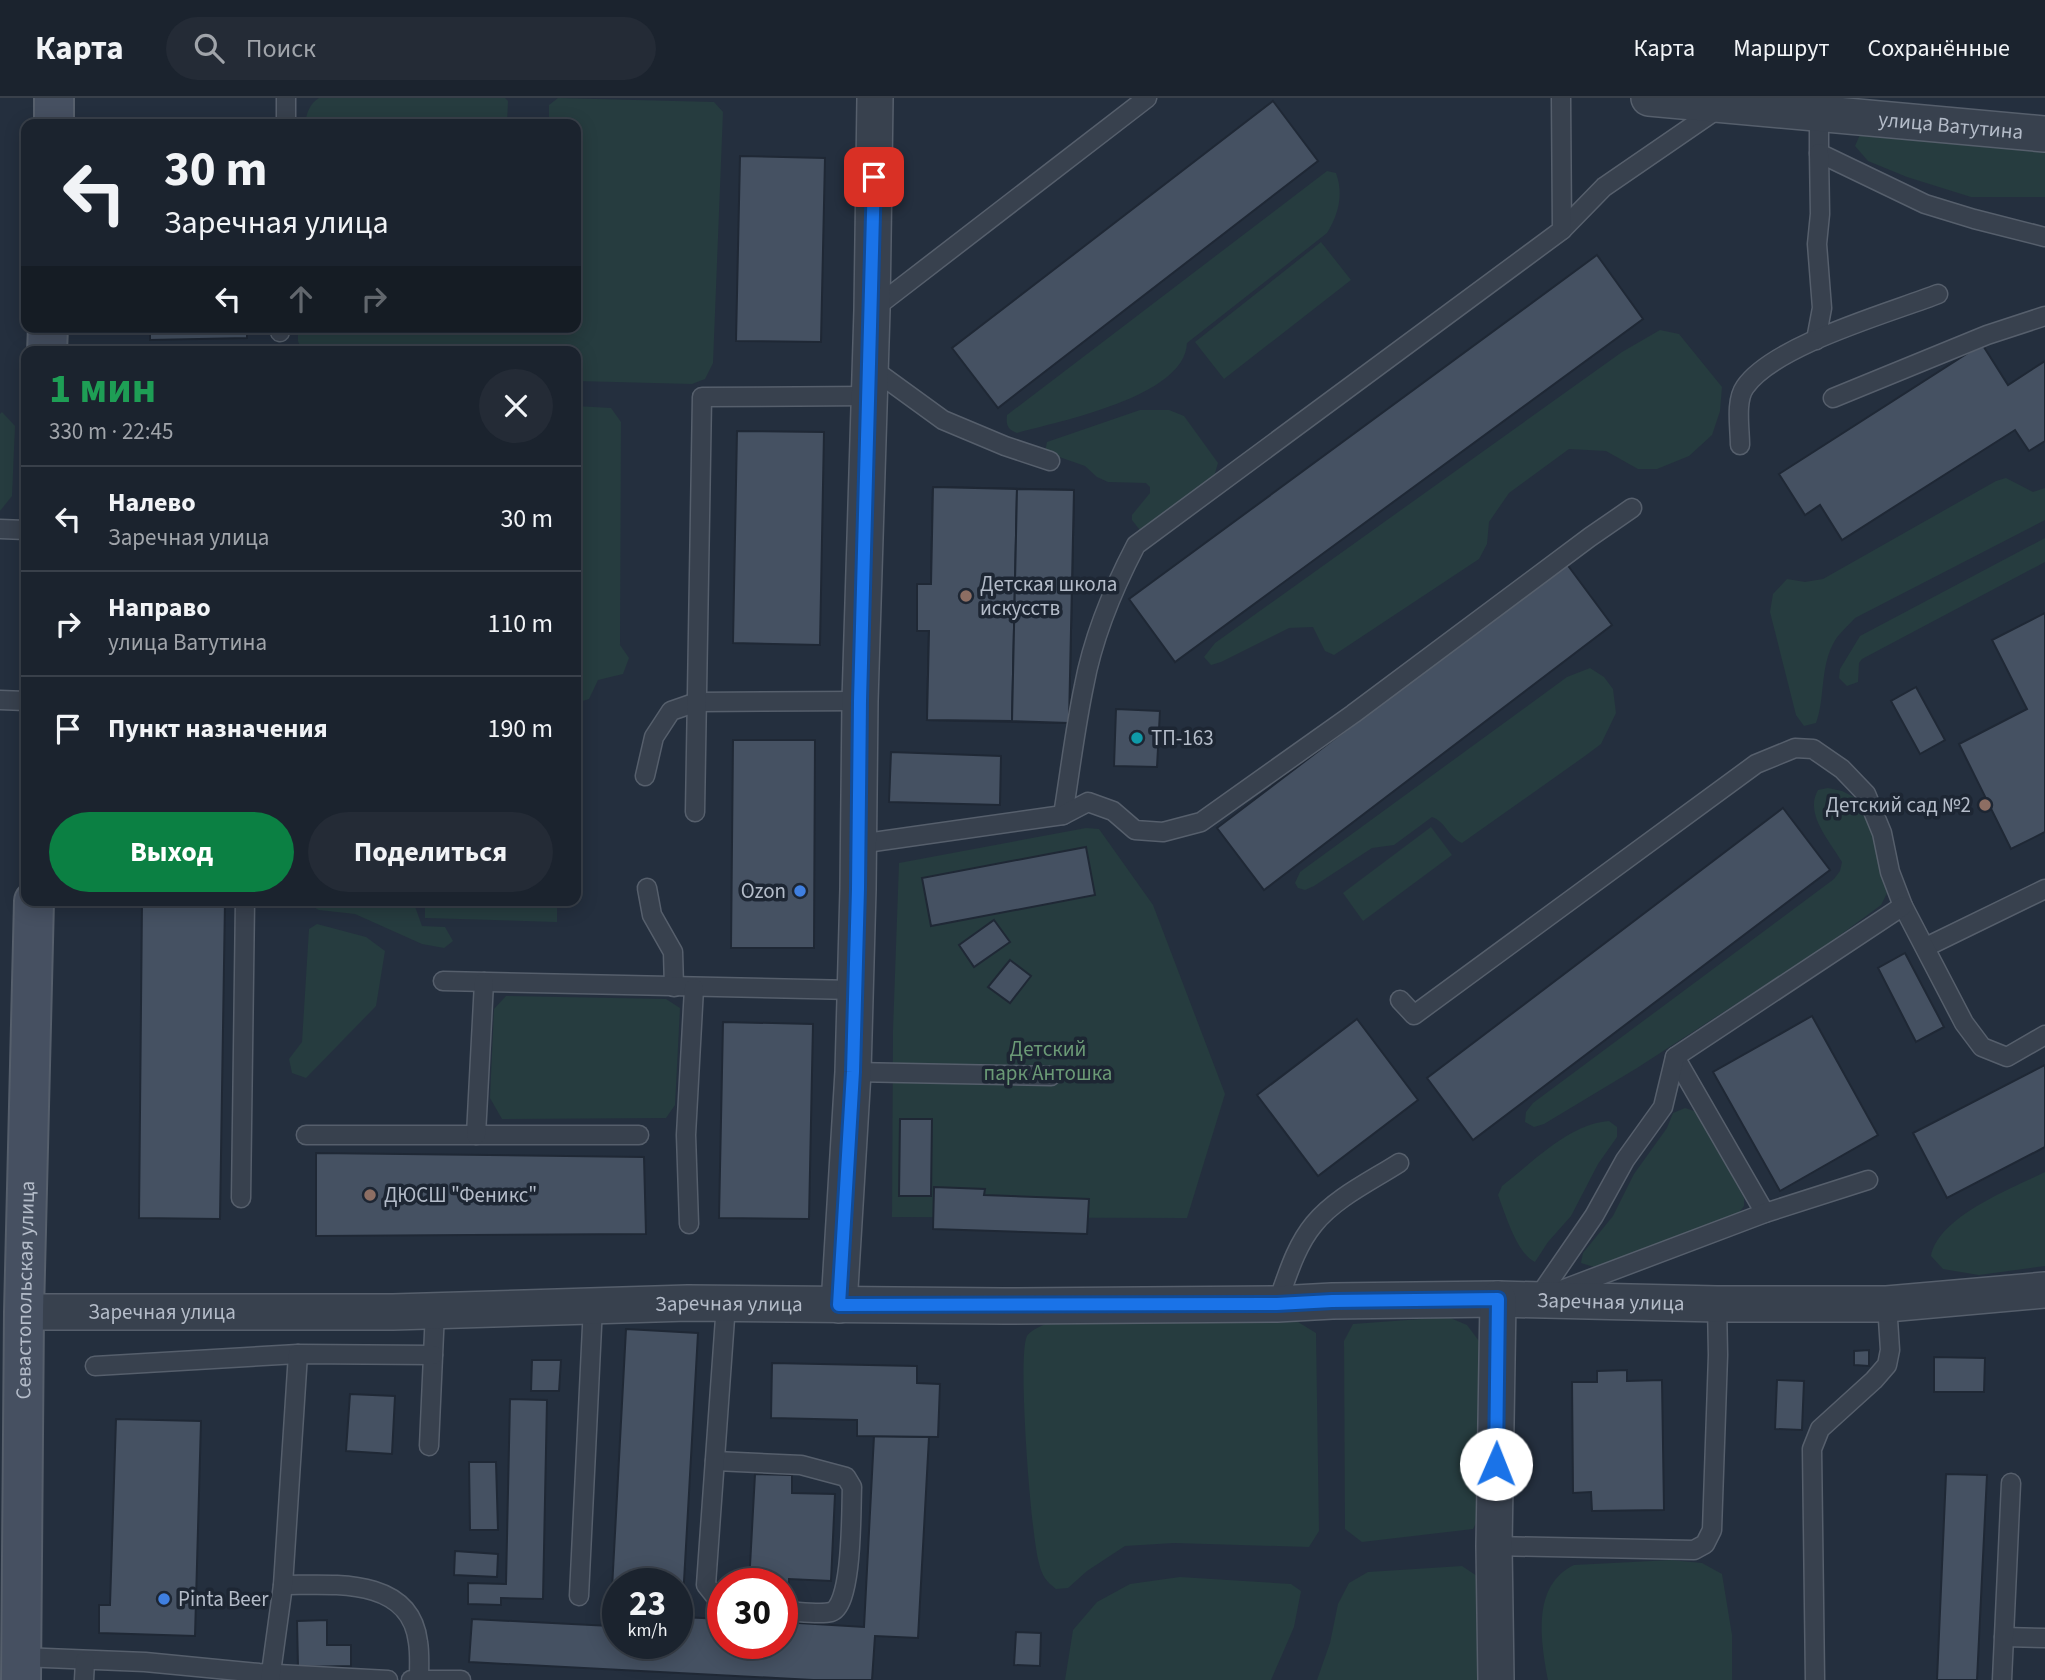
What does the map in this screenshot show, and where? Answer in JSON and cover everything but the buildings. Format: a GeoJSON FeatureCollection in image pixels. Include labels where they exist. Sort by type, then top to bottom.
{"type":"FeatureCollection","features":[{"type":"Feature","properties":{"kind":"main road"},"geometry":{"type":"LineString","coordinates":[[54,98],[54,119]]}},
{"type":"Feature","properties":{"kind":"main road","name":"Севастопольская улица"},"geometry":{"type":"LineString","coordinates":[[21,1669],[12,1311],[34,906]]}},
{"type":"Feature","properties":{"kind":"street"},"geometry":{"type":"LineString","coordinates":[[839,1305],[853,1072],[875,98]]}},
{"type":"Feature","properties":{"kind":"street","name":"улица Ватутина"},"geometry":{"type":"LineString","coordinates":[[1649,98],[2045,134]]}},
{"type":"Feature","properties":{"kind":"street","name":"Заречная улица"},"geometry":{"type":"LineString","coordinates":[[12,1311],[435,1311],[726,1304],[1277,1304],[1498,1299],[1717,1304],[1887,1304],[2045,1290]]}},
{"type":"Feature","properties":{"kind":"street"},"geometry":{"type":"LineString","coordinates":[[1496,1680],[1494,1546],[1498,1299]]}},
{"type":"Feature","properties":{"kind":"lane"},"geometry":{"type":"LineString","coordinates":[[286,98],[286,119]]}},
{"type":"Feature","properties":{"kind":"lane"},"geometry":{"type":"LineString","coordinates":[[872,310],[1147,98]]}},
{"type":"Feature","properties":{"kind":"lane"},"geometry":{"type":"LineString","coordinates":[[1561,98],[1562,230]]}},
{"type":"Feature","properties":{"kind":"lane"},"geometry":{"type":"LineString","coordinates":[[1063,815],[1084,684],[1117,582],[1136,545],[1562,230],[1604,187],[1721,106]]}},
{"type":"Feature","properties":{"kind":"lane"},"geometry":{"type":"LineString","coordinates":[[1816,340],[1822,308],[1817,244],[1820,214],[1819,113]]}},
{"type":"Feature","properties":{"kind":"lane"},"geometry":{"type":"LineString","coordinates":[[1819,153],[1925,204],[2045,237]]}},
{"type":"Feature","properties":{"kind":"lane"},"geometry":{"type":"LineString","coordinates":[[1740,445],[1740,401],[1744,388],[1769,363],[1816,340],[1938,294]]}},
{"type":"Feature","properties":{"kind":"lane"},"geometry":{"type":"LineString","coordinates":[[1833,398],[1987,335],[2045,316]]}},
{"type":"Feature","properties":{"kind":"lane"},"geometry":{"type":"LineString","coordinates":[[695,812],[702,397],[869,381],[943,420],[1050,461]]}},
{"type":"Feature","properties":{"kind":"lane"},"geometry":{"type":"LineString","coordinates":[[859,844],[1063,815],[1088,802],[1113,811],[1135,830],[1163,832],[1201,822],[1353,714],[1632,508]]}},
{"type":"Feature","properties":{"kind":"lane"},"geometry":{"type":"LineString","coordinates":[[0,529],[21,530]]}},
{"type":"Feature","properties":{"kind":"lane"},"geometry":{"type":"LineString","coordinates":[[0,700],[21,701]]}},
{"type":"Feature","properties":{"kind":"lane"},"geometry":{"type":"LineString","coordinates":[[645,776],[654,737],[671,711],[696,702],[860,701]]}},
{"type":"Feature","properties":{"kind":"lane"},"geometry":{"type":"LineString","coordinates":[[1400,1000],[1414,1015],[1756,764],[1795,748],[1813,749],[1842,769],[1866,794],[1882,833],[1891,872],[1903,906],[1927,947],[1964,1023],[1983,1047],[2007,1057],[2045,1035]]}},
{"type":"Feature","properties":{"kind":"lane"},"geometry":{"type":"LineString","coordinates":[[647,888],[652,915],[673,952],[674,987]]}},
{"type":"Feature","properties":{"kind":"lane"},"geometry":{"type":"LineString","coordinates":[[1927,947],[2045,889]]}},
{"type":"Feature","properties":{"kind":"lane"},"geometry":{"type":"LineString","coordinates":[[241,1198],[246,906]]}},
{"type":"Feature","properties":{"kind":"lane"},"geometry":{"type":"LineString","coordinates":[[1537,1299],[1594,1216],[1625,1160],[1663,1107],[1675,1057],[1903,906]]}},
{"type":"Feature","properties":{"kind":"lane"},"geometry":{"type":"LineString","coordinates":[[443,981],[694,988],[854,989]]}},
{"type":"Feature","properties":{"kind":"lane"},"geometry":{"type":"LineString","coordinates":[[476,1135],[484,982]]}},
{"type":"Feature","properties":{"kind":"lane"},"geometry":{"type":"LineString","coordinates":[[689,1224],[686,1135],[694,988]]}},
{"type":"Feature","properties":{"kind":"lane"},"geometry":{"type":"LineString","coordinates":[[1675,1057],[1765,1213]]}},
{"type":"Feature","properties":{"kind":"lane"},"geometry":{"type":"LineString","coordinates":[[853,1072],[1051,1076]]}},
{"type":"Feature","properties":{"kind":"lane"},"geometry":{"type":"LineString","coordinates":[[306,1135],[639,1135]]}},
{"type":"Feature","properties":{"kind":"lane"},"geometry":{"type":"LineString","coordinates":[[1277,1304],[1302,1242],[1314,1223],[1331,1208],[1399,1163]]}},
{"type":"Feature","properties":{"kind":"lane"},"geometry":{"type":"LineString","coordinates":[[1537,1299],[1765,1213],[1868,1180]]}},
{"type":"Feature","properties":{"kind":"lane"},"geometry":{"type":"LineString","coordinates":[[707,1568],[726,1304]]}},
{"type":"Feature","properties":{"kind":"lane"},"geometry":{"type":"LineString","coordinates":[[1494,1546],[1694,1550],[1704,1544],[1712,1530],[1718,1355],[1717,1304]]}},
{"type":"Feature","properties":{"kind":"lane"},"geometry":{"type":"LineString","coordinates":[[1815,1680],[1812,1449],[1820,1429],[1888,1364],[1891,1350],[1887,1304]]}},
{"type":"Feature","properties":{"kind":"lane"},"geometry":{"type":"LineString","coordinates":[[579,1595],[593,1306]]}},
{"type":"Feature","properties":{"kind":"lane"},"geometry":{"type":"LineString","coordinates":[[429,1446],[435,1311]]}},
{"type":"Feature","properties":{"kind":"lane"},"geometry":{"type":"LineString","coordinates":[[94,1366],[298,1354],[433,1355]]}},
{"type":"Feature","properties":{"kind":"lane"},"geometry":{"type":"LineString","coordinates":[[270,1676],[283,1584],[298,1354]]}},
{"type":"Feature","properties":{"kind":"lane"},"geometry":{"type":"LineString","coordinates":[[715,1461],[801,1465],[846,1477],[852,1487],[847,1587],[841,1606],[832,1612],[798,1611]]}},
{"type":"Feature","properties":{"kind":"lane"},"geometry":{"type":"LineString","coordinates":[[2002,1680],[2011,1483]]}},
{"type":"Feature","properties":{"kind":"lane"},"geometry":{"type":"LineString","coordinates":[[283,1584],[369,1588],[389,1597],[407,1611],[418,1640],[419,1680]]}},
{"type":"Feature","properties":{"kind":"lane"},"geometry":{"type":"LineString","coordinates":[[2004,1637],[2045,1638]]}},
{"type":"Feature","properties":{"kind":"lane"},"geometry":{"type":"LineString","coordinates":[[84,1680],[85,1661]]}},
{"type":"Feature","properties":{"kind":"lane"},"geometry":{"type":"LineString","coordinates":[[21,1669],[85,1661],[145,1662],[270,1676],[388,1680]]}},
{"type":"Feature","properties":{"kind":"lane"},"geometry":{"type":"LineString","coordinates":[[411,1680],[461,1680]]}},
{"type":"Feature","properties":{"kind":"green space"},"geometry":{"type":"Polygon","coordinates":[[[319,98],[505,98],[508,101],[507,119],[306,119],[313,103],[319,98]]]}},
{"type":"Feature","properties":{"kind":"green space"},"geometry":{"type":"Polygon","coordinates":[[[558,98],[714,102],[723,112],[713,363],[705,379],[692,384],[581,381],[581,346],[300,346],[298,333],[581,333],[581,119],[549,119],[549,105],[558,98]]]}},
{"type":"Feature","properties":{"kind":"green space"},"geometry":{"type":"Polygon","coordinates":[[[1862,130],[2045,148],[2045,197],[1971,197],[1907,177],[1868,161],[1855,146],[1862,130]]]}},
{"type":"Feature","properties":{"kind":"green space"},"geometry":{"type":"Polygon","coordinates":[[[1327,171],[1336,173],[1340,197],[1337,212],[1327,233],[1187,343],[1181,362],[1166,378],[1117,404],[1089,413],[1017,433],[1009,428],[1007,415],[1327,171]]]}},
{"type":"Feature","properties":{"kind":"green space"},"geometry":{"type":"Polygon","coordinates":[[[1321,242],[1351,280],[1224,379],[1195,342],[1321,242]]]}},
{"type":"Feature","properties":{"kind":"green space"},"geometry":{"type":"Polygon","coordinates":[[[1660,330],[1679,334],[1722,387],[1720,411],[1712,435],[1689,456],[1657,469],[1638,469],[1606,451],[1569,449],[1509,493],[1489,522],[1487,544],[1479,559],[1334,655],[1325,651],[1313,627],[1289,628],[1211,665],[1204,657],[1215,643],[1622,352],[1660,330]]]}},
{"type":"Feature","properties":{"kind":"green space"},"geometry":{"type":"Polygon","coordinates":[[[581,406],[611,408],[621,422],[620,645],[629,658],[623,674],[598,680],[589,699],[581,701],[581,406]]]}},
{"type":"Feature","properties":{"kind":"green space"},"geometry":{"type":"Polygon","coordinates":[[[1140,410],[1169,410],[1184,416],[1218,463],[1213,480],[1143,534],[1132,520],[1132,515],[1150,493],[1150,487],[1146,483],[1108,482],[1097,477],[1085,466],[1045,452],[1047,442],[1140,410]]]}},
{"type":"Feature","properties":{"kind":"green space"},"geometry":{"type":"Polygon","coordinates":[[[2,412],[15,426],[12,496],[0,511],[0,414],[2,412]]]}},
{"type":"Feature","properties":{"kind":"green space"},"geometry":{"type":"Polygon","coordinates":[[[2006,478],[2033,492],[2045,488],[2045,520],[1855,618],[1837,637],[1829,654],[1816,723],[1804,726],[1796,715],[1770,612],[1773,594],[1787,579],[1805,582],[1823,579],[1996,481],[2006,478]]]}},
{"type":"Feature","properties":{"kind":"green space"},"geometry":{"type":"Polygon","coordinates":[[[2045,538],[2045,562],[1862,659],[1859,663],[1858,682],[1847,686],[1839,678],[1840,669],[1860,636],[2045,538]]]}},
{"type":"Feature","properties":{"kind":"green space"},"geometry":{"type":"Polygon","coordinates":[[[1590,668],[1604,677],[1613,689],[1616,713],[1601,744],[1462,843],[1453,837],[1441,822],[1432,817],[1394,845],[1372,848],[1314,886],[1305,890],[1298,888],[1295,883],[1300,872],[1567,677],[1590,668]]]}},
{"type":"Feature","properties":{"kind":"green space"},"geometry":{"type":"Polygon","coordinates":[[[1828,788],[1842,791],[1860,800],[1876,837],[1888,891],[1881,905],[1824,947],[1637,1068],[1544,1124],[1534,1127],[1525,1122],[1526,1112],[1533,1103],[1834,879],[1842,862],[1820,827],[1814,808],[1818,790],[1828,788]]]}},
{"type":"Feature","properties":{"kind":"green space"},"geometry":{"type":"Polygon","coordinates":[[[1431,827],[1452,855],[1363,921],[1343,893],[1431,827]]]}},
{"type":"Feature","properties":{"kind":"green space","name":"Детский парк Антошка"},"geometry":{"type":"Polygon","coordinates":[[[1086,828],[1099,829],[1153,905],[1225,1094],[1187,1218],[892,1217],[893,1030],[899,863],[1086,828]]]}},
{"type":"Feature","properties":{"kind":"green space"},"geometry":{"type":"Polygon","coordinates":[[[312,906],[415,906],[422,926],[445,927],[453,941],[444,948],[422,944],[355,914],[319,910],[312,906]]]}},
{"type":"Feature","properties":{"kind":"green space"},"geometry":{"type":"Polygon","coordinates":[[[425,906],[557,906],[557,922],[425,918],[425,906]]]}},
{"type":"Feature","properties":{"kind":"green space"},"geometry":{"type":"Polygon","coordinates":[[[317,924],[366,937],[385,951],[376,1006],[306,1078],[292,1073],[289,1059],[302,1042],[309,929],[317,924]]]}},
{"type":"Feature","properties":{"kind":"green space"},"geometry":{"type":"Polygon","coordinates":[[[506,996],[666,999],[680,1008],[675,1105],[666,1118],[502,1119],[490,1098],[494,1009],[506,996]]]}},
{"type":"Feature","properties":{"kind":"green space"},"geometry":{"type":"Polygon","coordinates":[[[1685,1108],[1697,1112],[1744,1198],[1744,1206],[1738,1214],[1594,1267],[1581,1263],[1583,1253],[1613,1216],[1634,1174],[1667,1128],[1673,1113],[1685,1108]]]}},
{"type":"Feature","properties":{"kind":"green space"},"geometry":{"type":"Polygon","coordinates":[[[1609,1121],[1617,1127],[1617,1137],[1598,1164],[1571,1216],[1535,1262],[1523,1251],[1512,1232],[1498,1195],[1502,1186],[1566,1137],[1580,1129],[1609,1121]]]}},
{"type":"Feature","properties":{"kind":"green space"},"geometry":{"type":"Polygon","coordinates":[[[2045,1172],[2045,1266],[1979,1275],[1943,1269],[1931,1256],[1947,1228],[1962,1216],[1978,1205],[2045,1172]]]}},
{"type":"Feature","properties":{"kind":"green space"},"geometry":{"type":"Polygon","coordinates":[[[1448,1317],[1467,1325],[1479,1341],[1481,1513],[1473,1529],[1362,1542],[1345,1529],[1344,1341],[1353,1324],[1448,1317]]]}},
{"type":"Feature","properties":{"kind":"green space"},"geometry":{"type":"Polygon","coordinates":[[[1298,1322],[1316,1333],[1319,1531],[1309,1547],[1174,1543],[1125,1546],[1087,1571],[1068,1588],[1056,1589],[1043,1575],[1039,1563],[1029,1485],[1024,1409],[1024,1350],[1028,1334],[1045,1324],[1298,1322]]]}},
{"type":"Feature","properties":{"kind":"green space"},"geometry":{"type":"Polygon","coordinates":[[[1671,1560],[1702,1563],[1722,1574],[1732,1635],[1732,1680],[1548,1680],[1542,1616],[1551,1586],[1560,1574],[1574,1565],[1671,1560]]]}},
{"type":"Feature","properties":{"kind":"green space"},"geometry":{"type":"Polygon","coordinates":[[[1462,1566],[1477,1576],[1478,1680],[1317,1680],[1330,1643],[1338,1604],[1349,1583],[1368,1572],[1462,1566]]]}},
{"type":"Feature","properties":{"kind":"green space"},"geometry":{"type":"Polygon","coordinates":[[[1180,1577],[1291,1584],[1301,1591],[1294,1627],[1271,1680],[1065,1680],[1073,1630],[1097,1602],[1130,1584],[1180,1577]]]}},
{"type":"Feature","properties":{"kind":"place","name":"Детская школа искусств"},"geometry":{"type":"Point","coordinates":[966,596]}},
{"type":"Feature","properties":{"kind":"place","name":"ТП-163"},"geometry":{"type":"Point","coordinates":[1137,738]}},
{"type":"Feature","properties":{"kind":"place","name":"Детский сад №2"},"geometry":{"type":"Point","coordinates":[1985,805]}},
{"type":"Feature","properties":{"kind":"place","name":"Ozon"},"geometry":{"type":"Point","coordinates":[800,891]}},
{"type":"Feature","properties":{"kind":"place","name":"ДЮСШ \"Феникс\""},"geometry":{"type":"Point","coordinates":[370,1195]}},
{"type":"Feature","properties":{"kind":"place","name":"Pinta Beer"},"geometry":{"type":"Point","coordinates":[164,1599]}},
{"type":"Feature","properties":{"kind":"route"},"geometry":{"type":"LineString","coordinates":[[874,177],[853,1072],[839,1305],[1277,1304],[1498,1299],[1496,1464]]}}]}
